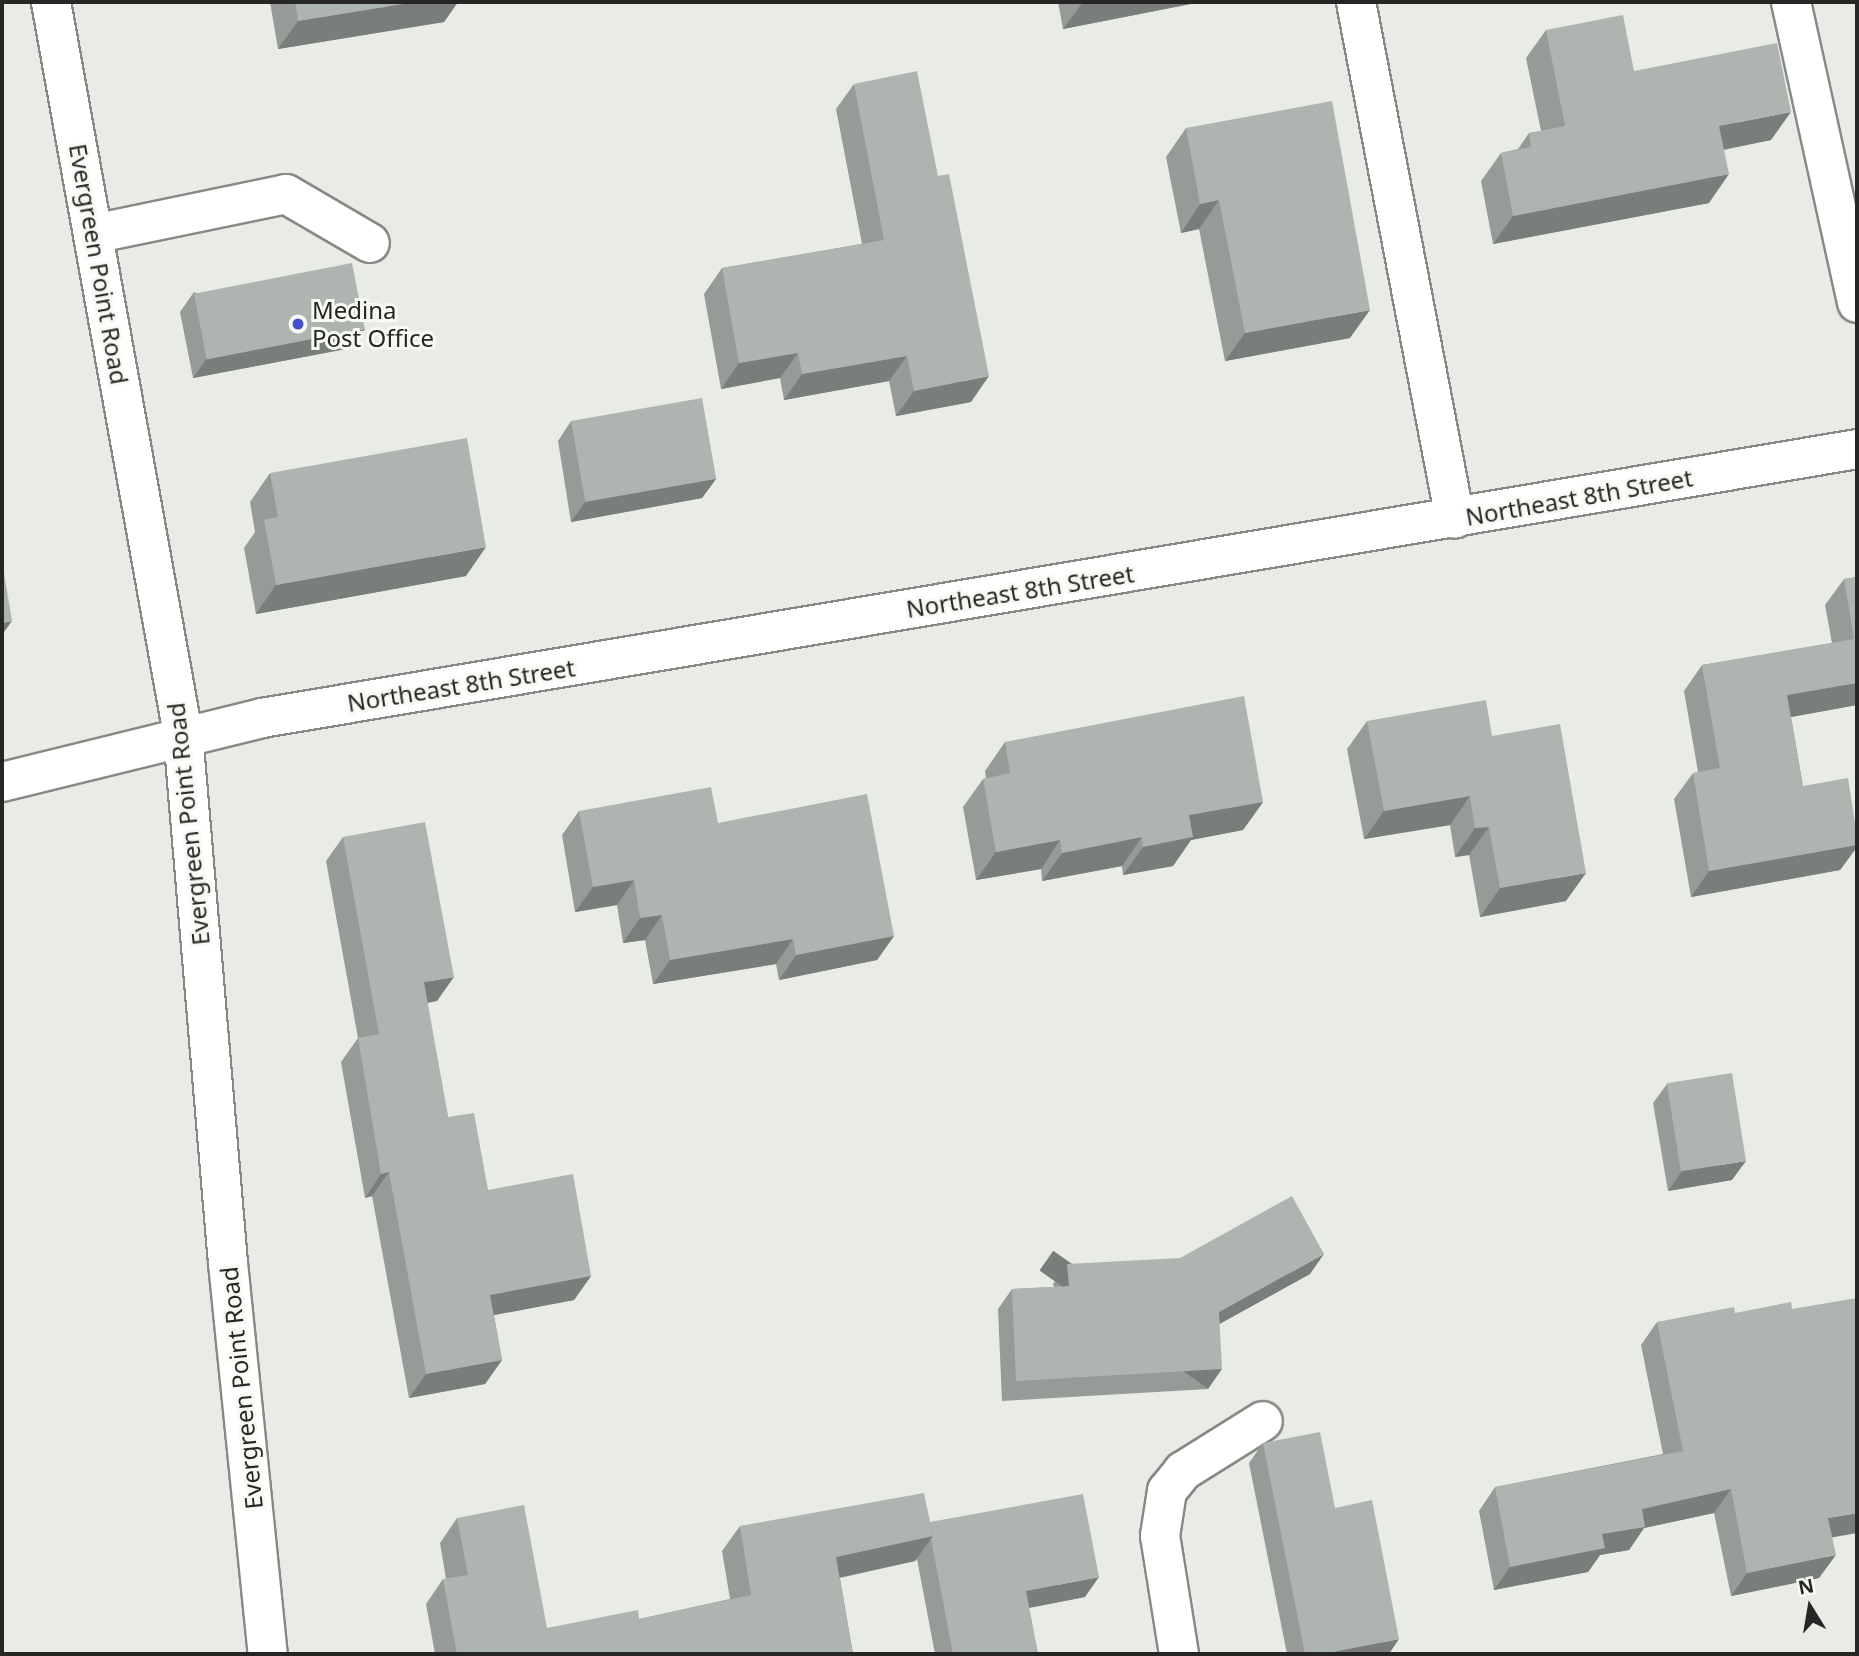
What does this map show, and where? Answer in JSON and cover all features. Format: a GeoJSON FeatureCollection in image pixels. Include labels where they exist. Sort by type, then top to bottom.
{"type":"FeatureCollection","features":[{"type":"Feature","properties":{"kind":"street","name":"Evergreen Point Road"},"geometry":{"type":"LineString","coordinates":[[51,2],[183,734],[228,1264],[268,1654]]}},
{"type":"Feature","properties":{"kind":"street"},"geometry":{"type":"LineString","coordinates":[[1356,2],[1455,519]]}},
{"type":"Feature","properties":{"kind":"street"},"geometry":{"type":"LineString","coordinates":[[1791,2],[1857,303]]}},
{"type":"Feature","properties":{"kind":"street"},"geometry":{"type":"LineString","coordinates":[[93,234],[286,194],[370,243]]}},
{"type":"Feature","properties":{"kind":"street","name":"Northeast 8th Street"},"geometry":{"type":"LineString","coordinates":[[2,782],[138,751],[183,734],[1857,449]]}},
{"type":"Feature","properties":{"kind":"street"},"geometry":{"type":"LineString","coordinates":[[1179,1654],[1160,1536],[1167,1491],[1183,1471],[1263,1421]]}},
{"type":"Feature","properties":{"kind":"building"},"geometry":{"type":"Polygon","coordinates":[[[295,2],[415,2],[298,21],[295,2]]]}},
{"type":"Feature","properties":{"kind":"building"},"geometry":{"type":"Polygon","coordinates":[[[1623,15],[1634,71],[1777,43],[1791,112],[1719,126],[1729,174],[1513,216],[1501,153],[1531,147],[1529,133],[1565,126],[1546,30],[1623,15]]]}},
{"type":"Feature","properties":{"kind":"building"},"geometry":{"type":"Polygon","coordinates":[[[917,71],[938,176],[949,174],[989,376],[914,391],[907,356],[802,374],[798,353],[739,363],[722,268],[884,240],[854,84],[917,71]]]}},
{"type":"Feature","properties":{"kind":"building"},"geometry":{"type":"Polygon","coordinates":[[[1332,101],[1370,310],[1245,333],[1219,200],[1200,204],[1186,128],[1332,101]]]}},
{"type":"Feature","properties":{"kind":"building"},"geometry":{"type":"Polygon","coordinates":[[[352,263],[365,329],[207,359],[194,294],[352,263]]]}},
{"type":"Feature","properties":{"kind":"building"},"geometry":{"type":"Polygon","coordinates":[[[702,398],[716,479],[585,502],[571,421],[702,398]]]}},
{"type":"Feature","properties":{"kind":"building"},"geometry":{"type":"Polygon","coordinates":[[[467,438],[486,547],[276,585],[264,520],[278,517],[270,473],[467,438]]]}},
{"type":"Feature","properties":{"kind":"building"},"geometry":{"type":"Polygon","coordinates":[[[2,561],[12,621],[2,623],[2,561]]]}},
{"type":"Feature","properties":{"kind":"building"},"geometry":{"type":"Polygon","coordinates":[[[1857,577],[1857,683],[1787,695],[1803,786],[1848,778],[1857,845],[1709,871],[1693,773],[1720,768],[1702,665],[1854,639],[1844,579],[1857,577]]]}},
{"type":"Feature","properties":{"kind":"building"},"geometry":{"type":"Polygon","coordinates":[[[1244,696],[1263,802],[1189,815],[1193,837],[1143,847],[1142,837],[1062,853],[1060,840],[996,852],[983,779],[1010,773],[1005,742],[1244,696]]]}},
{"type":"Feature","properties":{"kind":"building"},"geometry":{"type":"Polygon","coordinates":[[[1486,700],[1492,736],[1560,724],[1586,873],[1500,888],[1489,827],[1475,828],[1470,796],[1384,811],[1367,721],[1486,700]]]}},
{"type":"Feature","properties":{"kind":"building"},"geometry":{"type":"Polygon","coordinates":[[[711,787],[718,823],[867,794],[894,936],[796,955],[793,939],[670,960],[662,915],[640,918],[634,880],[593,887],[579,811],[711,787]]]}},
{"type":"Feature","properties":{"kind":"building"},"geometry":{"type":"Polygon","coordinates":[[[425,822],[454,977],[424,982],[448,1117],[474,1113],[488,1190],[573,1174],[591,1276],[490,1295],[502,1360],[426,1374],[389,1172],[381,1174],[358,1038],[379,1034],[343,837],[425,822]]]}},
{"type":"Feature","properties":{"kind":"building"},"geometry":{"type":"Polygon","coordinates":[[[1732,1073],[1746,1161],[1681,1171],[1667,1083],[1732,1073]]]}},
{"type":"Feature","properties":{"kind":"building"},"geometry":{"type":"Polygon","coordinates":[[[1292,1196],[1324,1254],[1219,1312],[1222,1369],[1016,1381],[1012,1289],[1069,1286],[1067,1264],[1180,1258],[1292,1196]]]}},
{"type":"Feature","properties":{"kind":"building"},"geometry":{"type":"Polygon","coordinates":[[[1857,1298],[1857,1513],[1828,1518],[1836,1555],[1747,1573],[1731,1489],[1642,1509],[1645,1527],[1602,1534],[1605,1548],[1510,1567],[1495,1487],[1683,1451],[1657,1322],[1734,1307],[1735,1313],[1791,1302],[1792,1309],[1857,1298]]]}},
{"type":"Feature","properties":{"kind":"building"},"geometry":{"type":"Polygon","coordinates":[[[1320,1432],[1335,1508],[1372,1500],[1399,1639],[1323,1654],[1305,1654],[1263,1443],[1320,1432]]]}},
{"type":"Feature","properties":{"kind":"building"},"geometry":{"type":"Polygon","coordinates":[[[924,1493],[933,1536],[836,1557],[853,1654],[457,1654],[443,1579],[468,1575],[457,1518],[524,1505],[547,1628],[638,1610],[639,1619],[751,1595],[740,1526],[924,1493]]]}},
{"type":"Feature","properties":{"kind":"building"},"geometry":{"type":"Polygon","coordinates":[[[1083,1494],[1099,1577],[1026,1591],[1038,1654],[953,1654],[930,1522],[1083,1494]]]}},
{"type":"Feature","properties":{"kind":"place","name":"Medina Post Office"},"geometry":{"type":"Point","coordinates":[298,324]}}]}
